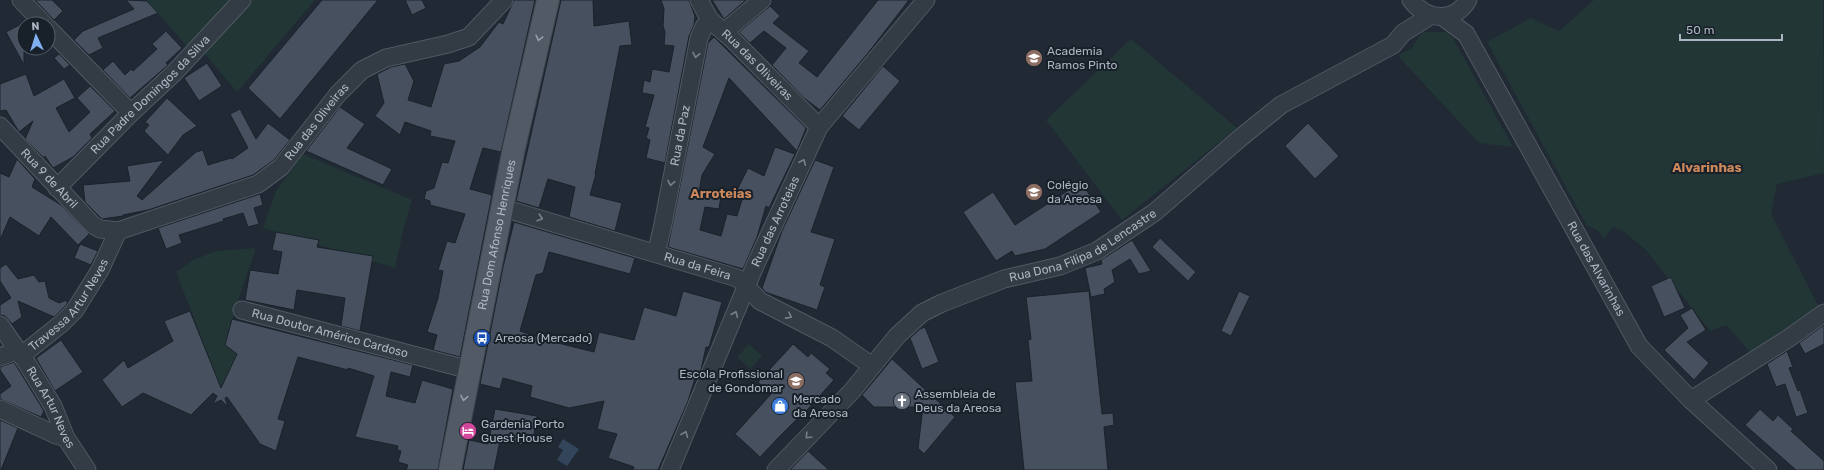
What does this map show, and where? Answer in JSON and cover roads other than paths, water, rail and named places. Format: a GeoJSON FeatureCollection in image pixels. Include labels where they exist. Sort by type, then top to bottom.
{"type":"FeatureCollection","features":[{"type":"Feature","properties":{"kind":"main road","name":"Rua Dom Afonso Henriques"},"geometry":{"type":"LineString","coordinates":[[450,470],[526,89],[548,0]]}},
{"type":"Feature","properties":{"kind":"street"},"geometry":{"type":"LineString","coordinates":[[21,0],[36,16]]}},
{"type":"Feature","properties":{"kind":"street","name":"Rua Padre Domingos da Silva"},"geometry":{"type":"LineString","coordinates":[[57,188],[131,113],[174,73],[242,0]]}},
{"type":"Feature","properties":{"kind":"street","name":"Rua das Oliveiras"},"geometry":{"type":"LineString","coordinates":[[118,231],[258,184],[281,167],[338,94],[362,70],[386,58],[448,44],[469,37],[504,0]]}},
{"type":"Feature","properties":{"kind":"street","name":"Rua das Oliveiras"},"geometry":{"type":"LineString","coordinates":[[699,0],[710,20],[724,32],[819,127]]}},
{"type":"Feature","properties":{"kind":"street"},"geometry":{"type":"LineString","coordinates":[[724,32],[762,0]]}},
{"type":"Feature","properties":{"kind":"street","name":"Rua das Arroteias"},"geometry":{"type":"LineString","coordinates":[[671,470],[747,286],[819,127],[926,0]]}},
{"type":"Feature","properties":{"kind":"street"},"geometry":{"type":"LineString","coordinates":[[1404,33],[1411,0]]}},
{"type":"Feature","properties":{"kind":"street","name":"Rua das Alvarinhas"},"geometry":{"type":"LineString","coordinates":[[1411,0],[1422,12],[1437,16],[1466,34]]}},
{"type":"Feature","properties":{"kind":"street","name":"Rua das Alvarinhas"},"geometry":{"type":"LineString","coordinates":[[1466,2],[1466,34],[1639,346],[1691,400],[1768,470]]}},
{"type":"Feature","properties":{"kind":"street","name":"Rua Dona Filipa de Lencastre"},"geometry":{"type":"LineString","coordinates":[[776,470],[852,391],[897,336],[922,313],[942,303],[1004,279],[1060,266],[1097,250],[1155,212],[1239,139],[1282,106],[1393,45],[1404,33],[1437,16],[1452,14],[1466,2]]}},
{"type":"Feature","properties":{"kind":"street","name":"Rua da Paz"},"geometry":{"type":"LineString","coordinates":[[656,253],[699,38],[704,27],[710,20]]}},
{"type":"Feature","properties":{"kind":"street"},"geometry":{"type":"LineString","coordinates":[[56,36],[131,113]]}},
{"type":"Feature","properties":{"kind":"street","name":"Rua 9 de Abril"},"geometry":{"type":"LineString","coordinates":[[0,126],[93,225],[100,229],[118,231]]}},
{"type":"Feature","properties":{"kind":"street","name":"Rua da Feira"},"geometry":{"type":"LineString","coordinates":[[502,208],[734,277],[747,286],[760,301],[832,338],[872,366]]}},
{"type":"Feature","properties":{"kind":"street","name":"Travessa Artur Neves"},"geometry":{"type":"LineString","coordinates":[[0,357],[13,352],[27,351],[62,323],[75,310],[100,270],[118,231]]}},
{"type":"Feature","properties":{"kind":"street","name":"Rua Doutor Américo Cardoso"},"geometry":{"type":"LineString","coordinates":[[242,310],[470,370]]}},
{"type":"Feature","properties":{"kind":"street"},"geometry":{"type":"LineString","coordinates":[[1691,400],[1788,338],[1824,313]]}},
{"type":"Feature","properties":{"kind":"street","name":"Rua Artur Neves"},"geometry":{"type":"LineString","coordinates":[[0,325],[53,406],[66,438],[87,470]]}},
{"type":"Feature","properties":{"kind":"street"},"geometry":{"type":"LineString","coordinates":[[0,408],[56,435],[66,438]]}},
{"type":"Feature","properties":{"kind":"water"},"geometry":{"type":"Polygon","coordinates":[[[563,439],[579,449],[567,466],[557,460],[563,450],[558,447],[563,439]]]}},
{"type":"Feature","properties":{"kind":"place","name":"Academia Ramos Pinto"},"geometry":{"type":"Point","coordinates":[1034,58]}},
{"type":"Feature","properties":{"kind":"place","name":"Colégio da Areosa"},"geometry":{"type":"Point","coordinates":[1034,192]}},
{"type":"Feature","properties":{"kind":"place","name":"Areosa (Mercado)"},"geometry":{"type":"Point","coordinates":[482,338]}},
{"type":"Feature","properties":{"kind":"place","name":"Escola Profissional de Gondomar"},"geometry":{"type":"Point","coordinates":[796,381]}},
{"type":"Feature","properties":{"kind":"place","name":"Assembleia de Deus da Areosa"},"geometry":{"type":"Point","coordinates":[902,401]}},
{"type":"Feature","properties":{"kind":"place","name":"Mercado da Areosa"},"geometry":{"type":"Point","coordinates":[780,406]}},
{"type":"Feature","properties":{"kind":"place","name":"Gardenia Porto Guest House"},"geometry":{"type":"Point","coordinates":[468,431]}},
{"type":"Feature","properties":{"kind":"district","name":"Alvarinhas"},"geometry":{"type":"Point","coordinates":[1707,167]}},
{"type":"Feature","properties":{"kind":"district","name":"Arroteias"},"geometry":{"type":"Point","coordinates":[721,193]}}]}
